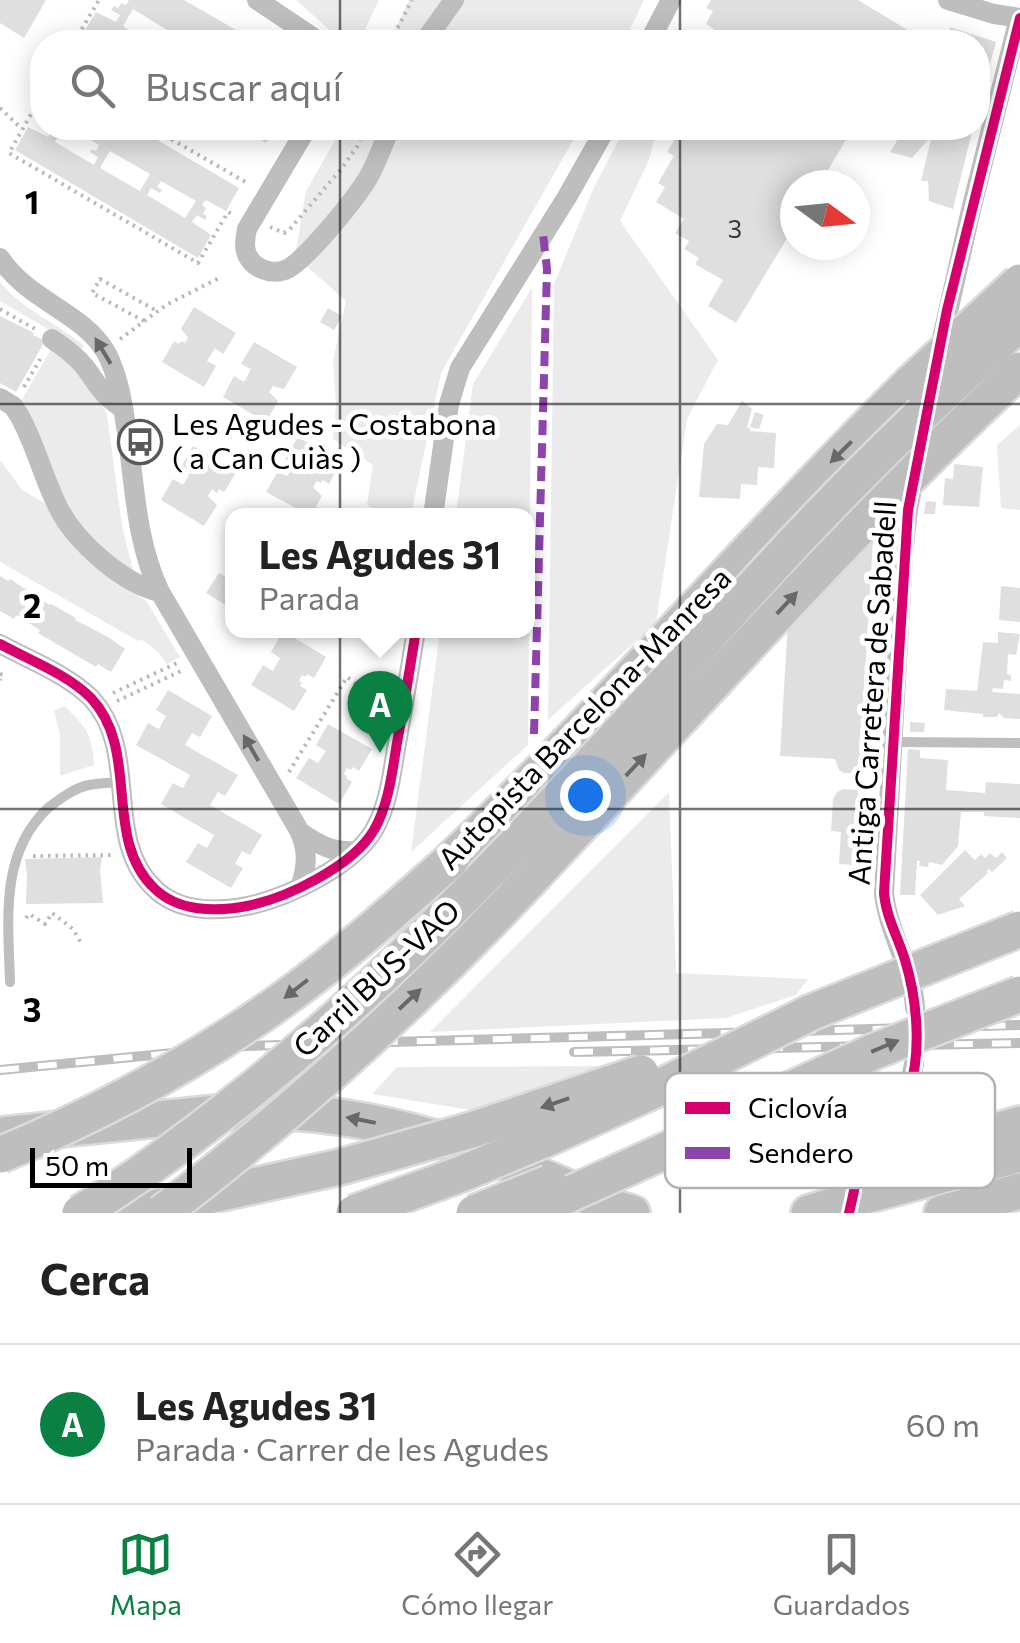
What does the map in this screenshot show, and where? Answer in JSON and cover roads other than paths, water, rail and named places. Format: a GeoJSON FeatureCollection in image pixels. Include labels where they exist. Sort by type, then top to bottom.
{"type":"FeatureCollection","features":[{"type":"Feature","properties":{"kind":"highway","name":"Autopista Barcelona-Manresa"},"geometry":{"type":"LineString","coordinates":[[1,1140],[94,1113],[192,1059],[280,1001],[368,934],[530,785],[832,462],[1020,282]]}},
{"type":"Feature","properties":{"kind":"highway","name":"Carril BUS-VAO"},"geometry":{"type":"LineString","coordinates":[[80,1213],[210,1123],[382,978],[498,864],[796,542],[892,444],[1020,324]]}},
{"type":"Feature","properties":{"kind":"highway"},"geometry":{"type":"LineString","coordinates":[[162,1213],[234,1157],[417,992],[504,907],[865,520],[1020,370]]}},
{"type":"Feature","properties":{"kind":"highway"},"geometry":{"type":"LineString","coordinates":[[130,1213],[340,1167],[524,1114],[812,1012],[1020,929]]}},
{"type":"Feature","properties":{"kind":"highway"},"geometry":{"type":"LineString","coordinates":[[824,1073],[1020,994]]}},
{"type":"Feature","properties":{"kind":"highway"},"geometry":{"type":"LineString","coordinates":[[688,1073],[812,1012]]}},
{"type":"Feature","properties":{"kind":"highway"},"geometry":{"type":"LineString","coordinates":[[354,1213],[462,1174],[665,1085]]}},
{"type":"Feature","properties":{"kind":"highway"},"geometry":{"type":"LineString","coordinates":[[1,1140],[237,1111],[340,1116],[412,1130],[472,1149],[632,1213]]}},
{"type":"Feature","properties":{"kind":"highway"},"geometry":{"type":"LineString","coordinates":[[995,1132],[1020,1124]]}},
{"type":"Feature","properties":{"kind":"highway"},"geometry":{"type":"LineString","coordinates":[[474,1213],[665,1134]]}},
{"type":"Feature","properties":{"kind":"highway"},"geometry":{"type":"LineString","coordinates":[[528,1213],[665,1151]]}},
{"type":"Feature","properties":{"kind":"highway"},"geometry":{"type":"LineString","coordinates":[[995,1158],[1020,1154]]}},
{"type":"Feature","properties":{"kind":"highway"},"geometry":{"type":"LineString","coordinates":[[809,1213],[849,1188]]}},
{"type":"Feature","properties":{"kind":"highway"},"geometry":{"type":"LineString","coordinates":[[942,1213],[1020,1191]]}},
{"type":"Feature","properties":{"kind":"street"},"geometry":{"type":"LineString","coordinates":[[258,0],[302,30]]}},
{"type":"Feature","properties":{"kind":"street"},"geometry":{"type":"LineString","coordinates":[[433,30],[454,0]]}},
{"type":"Feature","properties":{"kind":"street"},"geometry":{"type":"LineString","coordinates":[[655,30],[671,0]]}},
{"type":"Feature","properties":{"kind":"street"},"geometry":{"type":"LineString","coordinates":[[948,0],[1020,18]]}},
{"type":"Feature","properties":{"kind":"street","name":"Antiga Carretera de Sabadell"},"geometry":{"type":"LineString","coordinates":[[990,137],[1020,18]]}},
{"type":"Feature","properties":{"kind":"street"},"geometry":{"type":"LineString","coordinates":[[300,140],[247,230],[246,254],[268,271],[278,272],[296,264],[362,186],[385,140]]}},
{"type":"Feature","properties":{"kind":"street"},"geometry":{"type":"LineString","coordinates":[[434,508],[450,404],[460,368],[599,140]]}},
{"type":"Feature","properties":{"kind":"street","name":"Antiga Carretera de Sabadell"},"geometry":{"type":"LineString","coordinates":[[915,1008],[904,958],[885,904],[903,555],[917,454],[989,140]]}},
{"type":"Feature","properties":{"kind":"street"},"geometry":{"type":"LineString","coordinates":[[0,258],[20,282],[98,340],[112,364],[123,408],[147,562],[160,592],[300,832],[306,848],[301,885]]}},
{"type":"Feature","properties":{"kind":"street"},"geometry":{"type":"LineString","coordinates":[[50,342],[74,356],[106,398],[123,408]]}},
{"type":"Feature","properties":{"kind":"street"},"geometry":{"type":"LineString","coordinates":[[0,398],[19,414],[60,510],[82,539],[120,574],[145,589],[160,592]]}},
{"type":"Feature","properties":{"kind":"street"},"geometry":{"type":"LineString","coordinates":[[0,644],[92,699],[112,735],[128,844],[145,878],[167,898],[188,907],[212,910],[271,899],[334,870],[373,832],[390,786],[415,638]]}},
{"type":"Feature","properties":{"kind":"street"},"geometry":{"type":"LineString","coordinates":[[300,832],[328,850],[356,851]]}},
{"type":"Feature","properties":{"kind":"street"},"geometry":{"type":"LineString","coordinates":[[912,1073],[914,1064]]}},
{"type":"Feature","properties":{"kind":"lane"},"geometry":{"type":"LineString","coordinates":[[893,742],[1020,743]]}},
{"type":"Feature","properties":{"kind":"lane"},"geometry":{"type":"LineString","coordinates":[[10,982],[8,875],[16,846],[32,821],[59,799],[86,786],[121,782]]}},
{"type":"Feature","properties":{"kind":"tunnel"},"geometry":{"type":"LineString","coordinates":[[851,1207],[856,1188]]}},
{"type":"Feature","properties":{"kind":"railway"},"geometry":{"type":"LineString","coordinates":[[0,1070],[244,1046],[1020,1025]]}},
{"type":"Feature","properties":{"kind":"railway"},"geometry":{"type":"LineString","coordinates":[[574,1052],[1020,1043]]}},
{"type":"Feature","properties":{"kind":"place","name":"Les Agudes - Costabona ( a Can Cuiàs )"},"geometry":{"type":"Point","coordinates":[140,442]}},
{"type":"Feature","properties":{"kind":"place","name":"Les Agudes 31"},"geometry":{"type":"Point","coordinates":[380,753]}}]}
